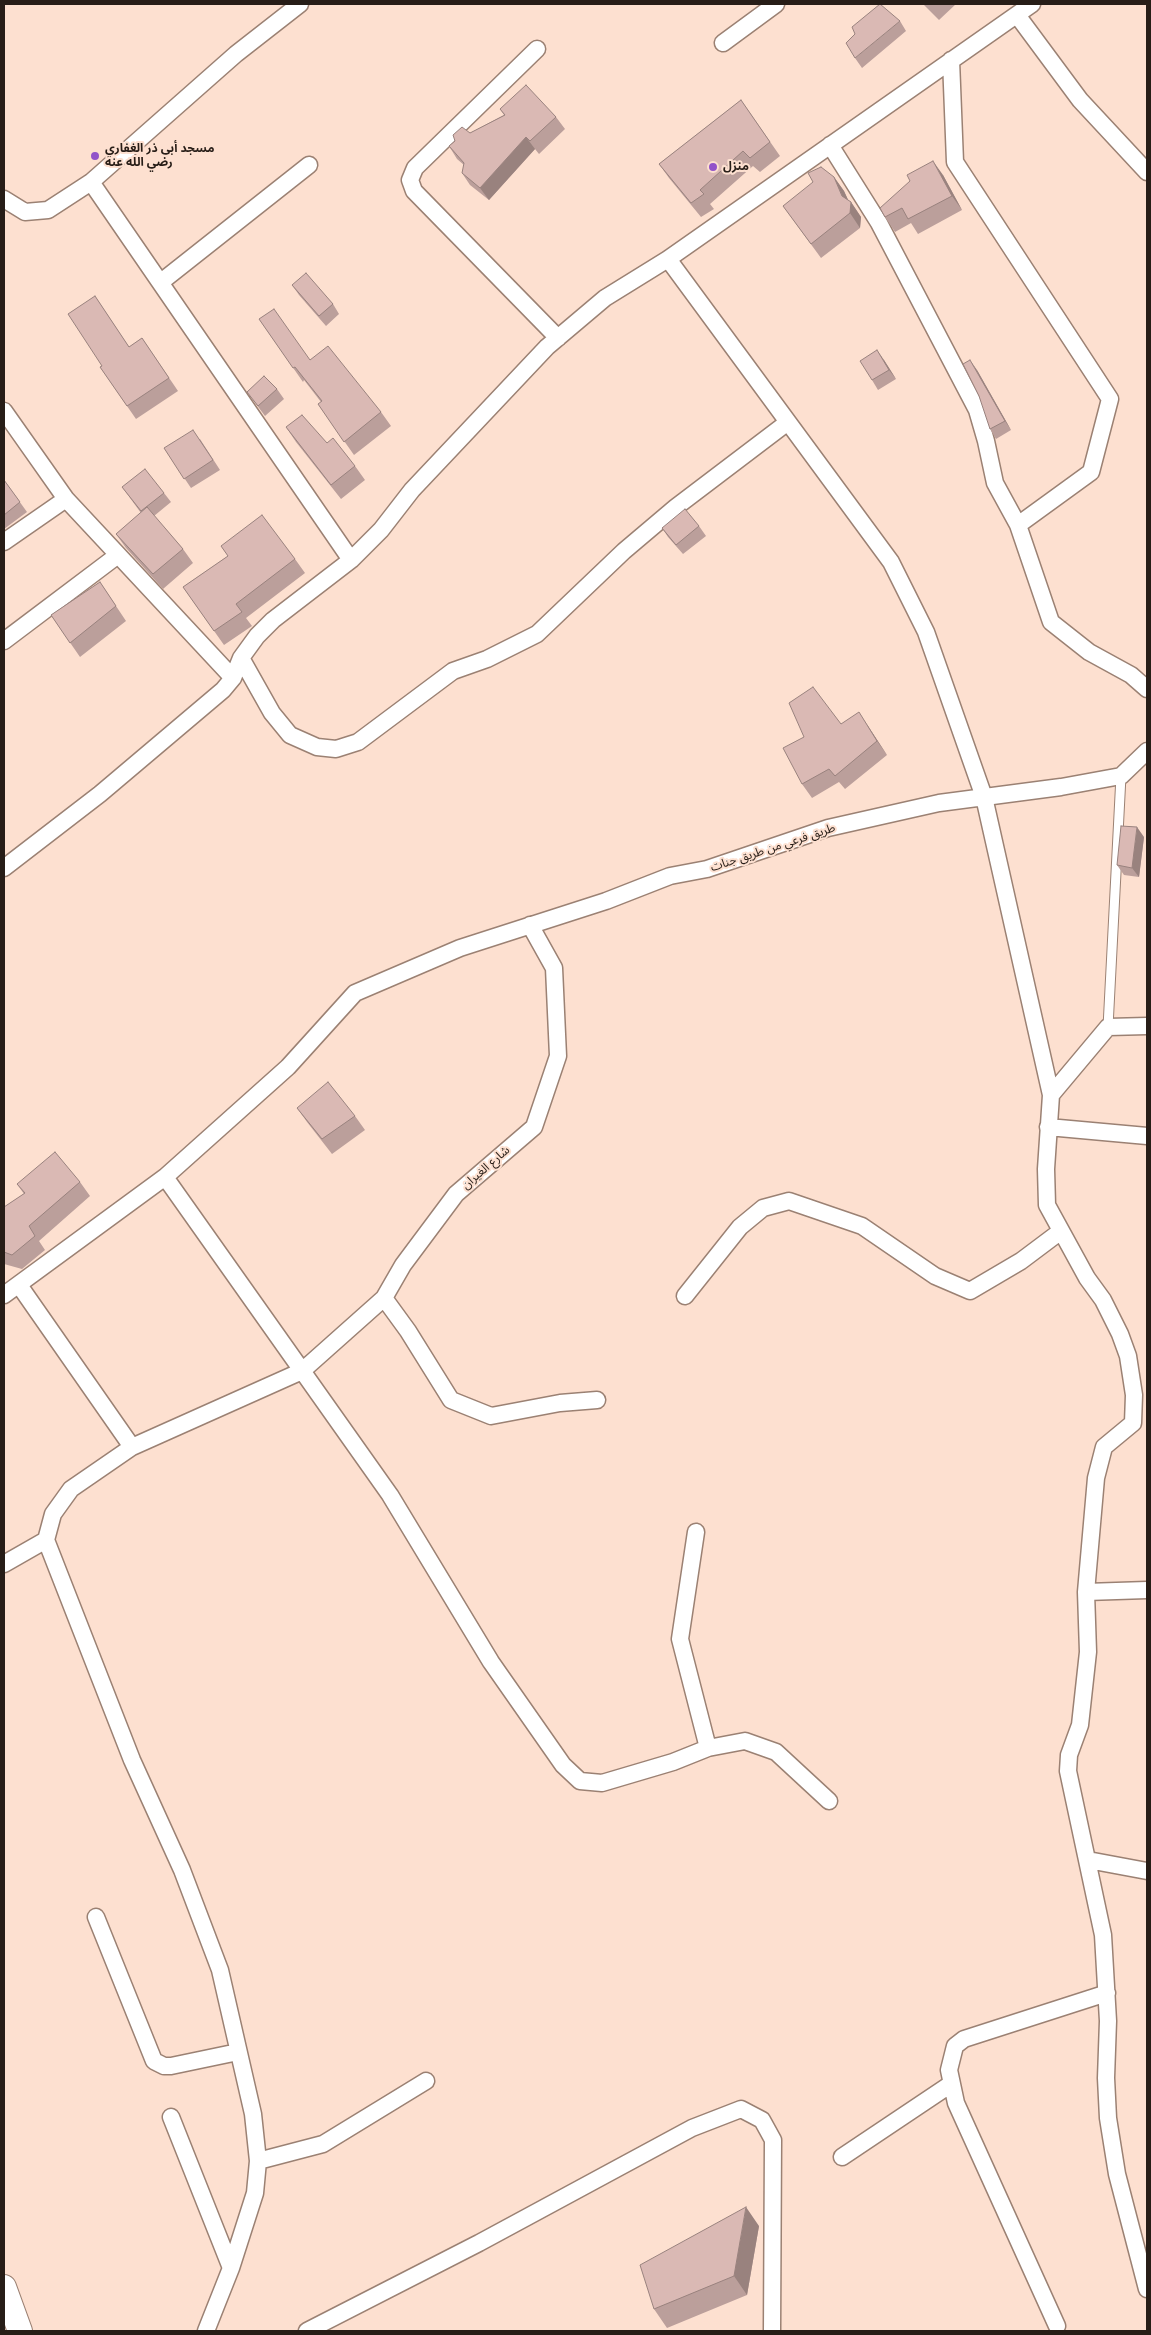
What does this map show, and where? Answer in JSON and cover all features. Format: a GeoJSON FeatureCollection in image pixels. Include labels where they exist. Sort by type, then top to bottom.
{"type":"FeatureCollection","features":[{"type":"Feature","properties":{"kind":"street"},"geometry":{"type":"LineString","coordinates":[[4,199],[25,212],[48,210],[91,182],[236,54],[300,4]]}},
{"type":"Feature","properties":{"kind":"street"},"geometry":{"type":"LineString","coordinates":[[722,43],[776,4]]}},
{"type":"Feature","properties":{"kind":"street"},"geometry":{"type":"LineString","coordinates":[[4,868],[100,794],[223,690],[233,678],[241,658],[257,636],[273,620],[351,560],[380,530],[412,490],[558,338],[605,298],[668,260],[1032,4]]}},
{"type":"Feature","properties":{"kind":"street"},"geometry":{"type":"LineString","coordinates":[[1017,15],[1080,100],[1147,172]]}},
{"type":"Feature","properties":{"kind":"street"},"geometry":{"type":"LineString","coordinates":[[537,49],[415,168],[410,180],[414,191],[558,338]]}},
{"type":"Feature","properties":{"kind":"street"},"geometry":{"type":"LineString","coordinates":[[951,60],[955,162],[1110,399],[1091,472],[1018,524]]}},
{"type":"Feature","properties":{"kind":"street"},"geometry":{"type":"LineString","coordinates":[[830,145],[879,223],[977,410],[995,483],[1018,524],[1051,622],[1089,652],[1132,675],[1147,689]]}},
{"type":"Feature","properties":{"kind":"street"},"geometry":{"type":"LineString","coordinates":[[161,282],[309,165]]}},
{"type":"Feature","properties":{"kind":"street"},"geometry":{"type":"LineString","coordinates":[[91,182],[351,560]]}},
{"type":"Feature","properties":{"kind":"street"},"geometry":{"type":"LineString","coordinates":[[668,260],[891,562],[926,632],[984,796],[1051,1095],[1046,1169],[1048,1205],[1087,1278],[1103,1300],[1128,1356],[1140,1422],[1104,1447],[1096,1478],[1086,1592],[1088,1652],[1080,1725],[1069,1755],[1068,1771],[1104,1935],[1108,2021],[1106,2078],[1108,2118],[1118,2174],[1147,2289]]}},
{"type":"Feature","properties":{"kind":"street"},"geometry":{"type":"LineString","coordinates":[[4,411],[66,499],[233,678]]}},
{"type":"Feature","properties":{"kind":"street"},"geometry":{"type":"LineString","coordinates":[[241,658],[272,713],[290,735],[316,747],[336,750],[358,742],[453,671],[487,659],[536,634],[624,551],[669,513],[788,422]]}},
{"type":"Feature","properties":{"kind":"street"},"geometry":{"type":"LineString","coordinates":[[4,542],[66,499]]}},
{"type":"Feature","properties":{"kind":"street"},"geometry":{"type":"LineString","coordinates":[[4,640],[118,555]]}},
{"type":"Feature","properties":{"kind":"street"},"geometry":{"type":"LineString","coordinates":[[1121,776],[1147,751]]}},
{"type":"Feature","properties":{"kind":"street","name":"طريق فرعي من طريق جنات"},"geometry":{"type":"LineString","coordinates":[[4,1295],[165,1177],[288,1067],[356,993],[460,948],[606,901],[670,876],[707,869],[828,828],[939,803],[1061,787],[1121,776]]}},
{"type":"Feature","properties":{"kind":"street","name":"شارع الغيران"},"geometry":{"type":"LineString","coordinates":[[46,1540],[53,1514],[70,1489],[132,1447],[302,1371],[384,1298],[403,1265],[456,1194],[534,1127],[558,1056],[554,968],[530,925]]}},
{"type":"Feature","properties":{"kind":"street"},"geometry":{"type":"LineString","coordinates":[[1051,1095],[1108,1027],[1147,1026]]}},
{"type":"Feature","properties":{"kind":"street"},"geometry":{"type":"LineString","coordinates":[[1048,1127],[1147,1136]]}},
{"type":"Feature","properties":{"kind":"street"},"geometry":{"type":"LineString","coordinates":[[165,1177],[390,1495],[491,1662],[563,1766],[580,1781],[602,1783],[673,1762],[708,1748],[745,1740],[776,1752],[829,1801]]}},
{"type":"Feature","properties":{"kind":"street"},"geometry":{"type":"LineString","coordinates":[[685,1296],[740,1227],[763,1208],[789,1201],[862,1226],[935,1276],[970,1291],[1021,1261],[1061,1231]]}},
{"type":"Feature","properties":{"kind":"street"},"geometry":{"type":"LineString","coordinates":[[19,1285],[132,1447]]}},
{"type":"Feature","properties":{"kind":"street"},"geometry":{"type":"LineString","coordinates":[[384,1298],[408,1331],[451,1400],[491,1416],[560,1403],[597,1400]]}},
{"type":"Feature","properties":{"kind":"street"},"geometry":{"type":"LineString","coordinates":[[696,1532],[680,1639],[708,1748]]}},
{"type":"Feature","properties":{"kind":"street"},"geometry":{"type":"LineString","coordinates":[[4,1564],[46,1540],[132,1760],[182,1870],[217,1961],[253,2114],[258,2160],[255,2194],[231,2268],[206,2331]]}},
{"type":"Feature","properties":{"kind":"street"},"geometry":{"type":"LineString","coordinates":[[1086,1592],[1147,1590]]}},
{"type":"Feature","properties":{"kind":"street"},"geometry":{"type":"LineString","coordinates":[[1088,1860],[1147,1870]]}},
{"type":"Feature","properties":{"kind":"street"},"geometry":{"type":"LineString","coordinates":[[96,1917],[154,2061],[164,2066],[171,2066],[238,2052]]}},
{"type":"Feature","properties":{"kind":"street"},"geometry":{"type":"LineString","coordinates":[[1057,2326],[956,2103],[949,2070],[951,2055],[956,2046],[964,2039],[1107,1993]]}},
{"type":"Feature","properties":{"kind":"street"},"geometry":{"type":"LineString","coordinates":[[258,2160],[322,2144],[426,2081]]}},
{"type":"Feature","properties":{"kind":"street"},"geometry":{"type":"LineString","coordinates":[[842,2157],[951,2084]]}},
{"type":"Feature","properties":{"kind":"street"},"geometry":{"type":"LineString","coordinates":[[307,2331],[479,2243],[692,2128],[740,2109],[762,2120],[773,2140],[772,2331]]}},
{"type":"Feature","properties":{"kind":"street"},"geometry":{"type":"LineString","coordinates":[[170,2117],[231,2268]]}},
{"type":"Feature","properties":{"kind":"street"},"geometry":{"type":"LineString","coordinates":[[4,2287],[20,2331]]}},
{"type":"Feature","properties":{"kind":"lane"},"geometry":{"type":"LineString","coordinates":[[1108,1027],[1121,776]]}},
{"type":"Feature","properties":{"kind":"building"},"geometry":{"type":"Polygon","coordinates":[[[880,4],[900,21],[855,58],[846,43],[855,34],[852,27],[880,4]]]}},
{"type":"Feature","properties":{"kind":"building"},"geometry":{"type":"Polygon","coordinates":[[[526,85],[556,117],[530,141],[526,137],[480,188],[462,173],[464,163],[449,146],[455,141],[453,135],[462,127],[470,133],[505,115],[500,109],[526,85]]]}},
{"type":"Feature","properties":{"kind":"building"},"geometry":{"type":"Polygon","coordinates":[[[741,100],[770,142],[750,158],[743,151],[700,190],[704,194],[691,203],[659,164],[741,100]]]}},
{"type":"Feature","properties":{"kind":"building"},"geometry":{"type":"Polygon","coordinates":[[[933,161],[952,196],[908,219],[902,208],[885,217],[880,208],[910,181],[907,175],[933,161]]]}},
{"type":"Feature","properties":{"kind":"building"},"geometry":{"type":"Polygon","coordinates":[[[821,167],[834,177],[842,196],[851,202],[850,213],[811,244],[783,206],[813,182],[808,173],[821,167]]]}},
{"type":"Feature","properties":{"kind":"building"},"geometry":{"type":"Polygon","coordinates":[[[306,273],[333,304],[319,316],[292,285],[306,273]]]}},
{"type":"Feature","properties":{"kind":"building"},"geometry":{"type":"Polygon","coordinates":[[[95,296],[129,347],[142,338],[169,378],[127,406],[100,367],[102,366],[68,314],[95,296]]]}},
{"type":"Feature","properties":{"kind":"building"},"geometry":{"type":"Polygon","coordinates":[[[274,309],[310,360],[328,346],[381,412],[344,442],[318,404],[322,401],[295,367],[293,368],[259,319],[274,309]]]}},
{"type":"Feature","properties":{"kind":"building"},"geometry":{"type":"Polygon","coordinates":[[[877,350],[889,370],[872,380],[860,361],[877,350]]]}},
{"type":"Feature","properties":{"kind":"building"},"geometry":{"type":"Polygon","coordinates":[[[970,360],[1005,421],[990,429],[979,396],[963,364],[970,360]]]}},
{"type":"Feature","properties":{"kind":"building"},"geometry":{"type":"Polygon","coordinates":[[[264,376],[277,389],[258,406],[247,392],[264,376]]]}},
{"type":"Feature","properties":{"kind":"building"},"geometry":{"type":"Polygon","coordinates":[[[302,415],[327,443],[333,438],[355,466],[331,485],[286,427],[302,415]]]}},
{"type":"Feature","properties":{"kind":"building"},"geometry":{"type":"Polygon","coordinates":[[[193,430],[213,460],[184,479],[164,448],[193,430]]]}},
{"type":"Feature","properties":{"kind":"building"},"geometry":{"type":"Polygon","coordinates":[[[145,469],[164,493],[141,511],[122,487],[145,469]]]}},
{"type":"Feature","properties":{"kind":"building"},"geometry":{"type":"Polygon","coordinates":[[[4,480],[20,502],[4,515],[4,480]]]}},
{"type":"Feature","properties":{"kind":"building"},"geometry":{"type":"Polygon","coordinates":[[[147,507],[183,549],[153,574],[116,534],[147,507]]]}},
{"type":"Feature","properties":{"kind":"building"},"geometry":{"type":"Polygon","coordinates":[[[685,509],[699,526],[676,545],[662,528],[685,509]]]}},
{"type":"Feature","properties":{"kind":"building"},"geometry":{"type":"Polygon","coordinates":[[[262,515],[295,559],[236,604],[242,612],[214,631],[183,587],[228,556],[221,546],[262,515]]]}},
{"type":"Feature","properties":{"kind":"building"},"geometry":{"type":"Polygon","coordinates":[[[100,582],[116,606],[70,643],[51,615],[100,582]]]}},
{"type":"Feature","properties":{"kind":"building"},"geometry":{"type":"Polygon","coordinates":[[[813,687],[841,724],[859,712],[877,741],[835,776],[829,769],[802,784],[783,748],[804,737],[789,703],[813,687]]]}},
{"type":"Feature","properties":{"kind":"building"},"geometry":{"type":"Polygon","coordinates":[[[1121,826],[1137,827],[1132,868],[1117,865],[1121,826]]]}},
{"type":"Feature","properties":{"kind":"building"},"geometry":{"type":"Polygon","coordinates":[[[328,1082],[355,1116],[322,1139],[297,1108],[328,1082]]]}},
{"type":"Feature","properties":{"kind":"building"},"geometry":{"type":"Polygon","coordinates":[[[55,1152],[80,1182],[29,1226],[35,1236],[12,1255],[4,1252],[4,1207],[25,1193],[17,1184],[55,1152]]]}},
{"type":"Feature","properties":{"kind":"building"},"geometry":{"type":"Polygon","coordinates":[[[746,2207],[734,2276],[654,2309],[640,2265],[746,2207]]]}},
{"type":"Feature","properties":{"kind":"place","name":"مسجد أبي ذر الغفاري رضي الله عنه"},"geometry":{"type":"Point","coordinates":[95,156]}},
{"type":"Feature","properties":{"kind":"place","name":"منزل"},"geometry":{"type":"Point","coordinates":[713,167]}}]}
